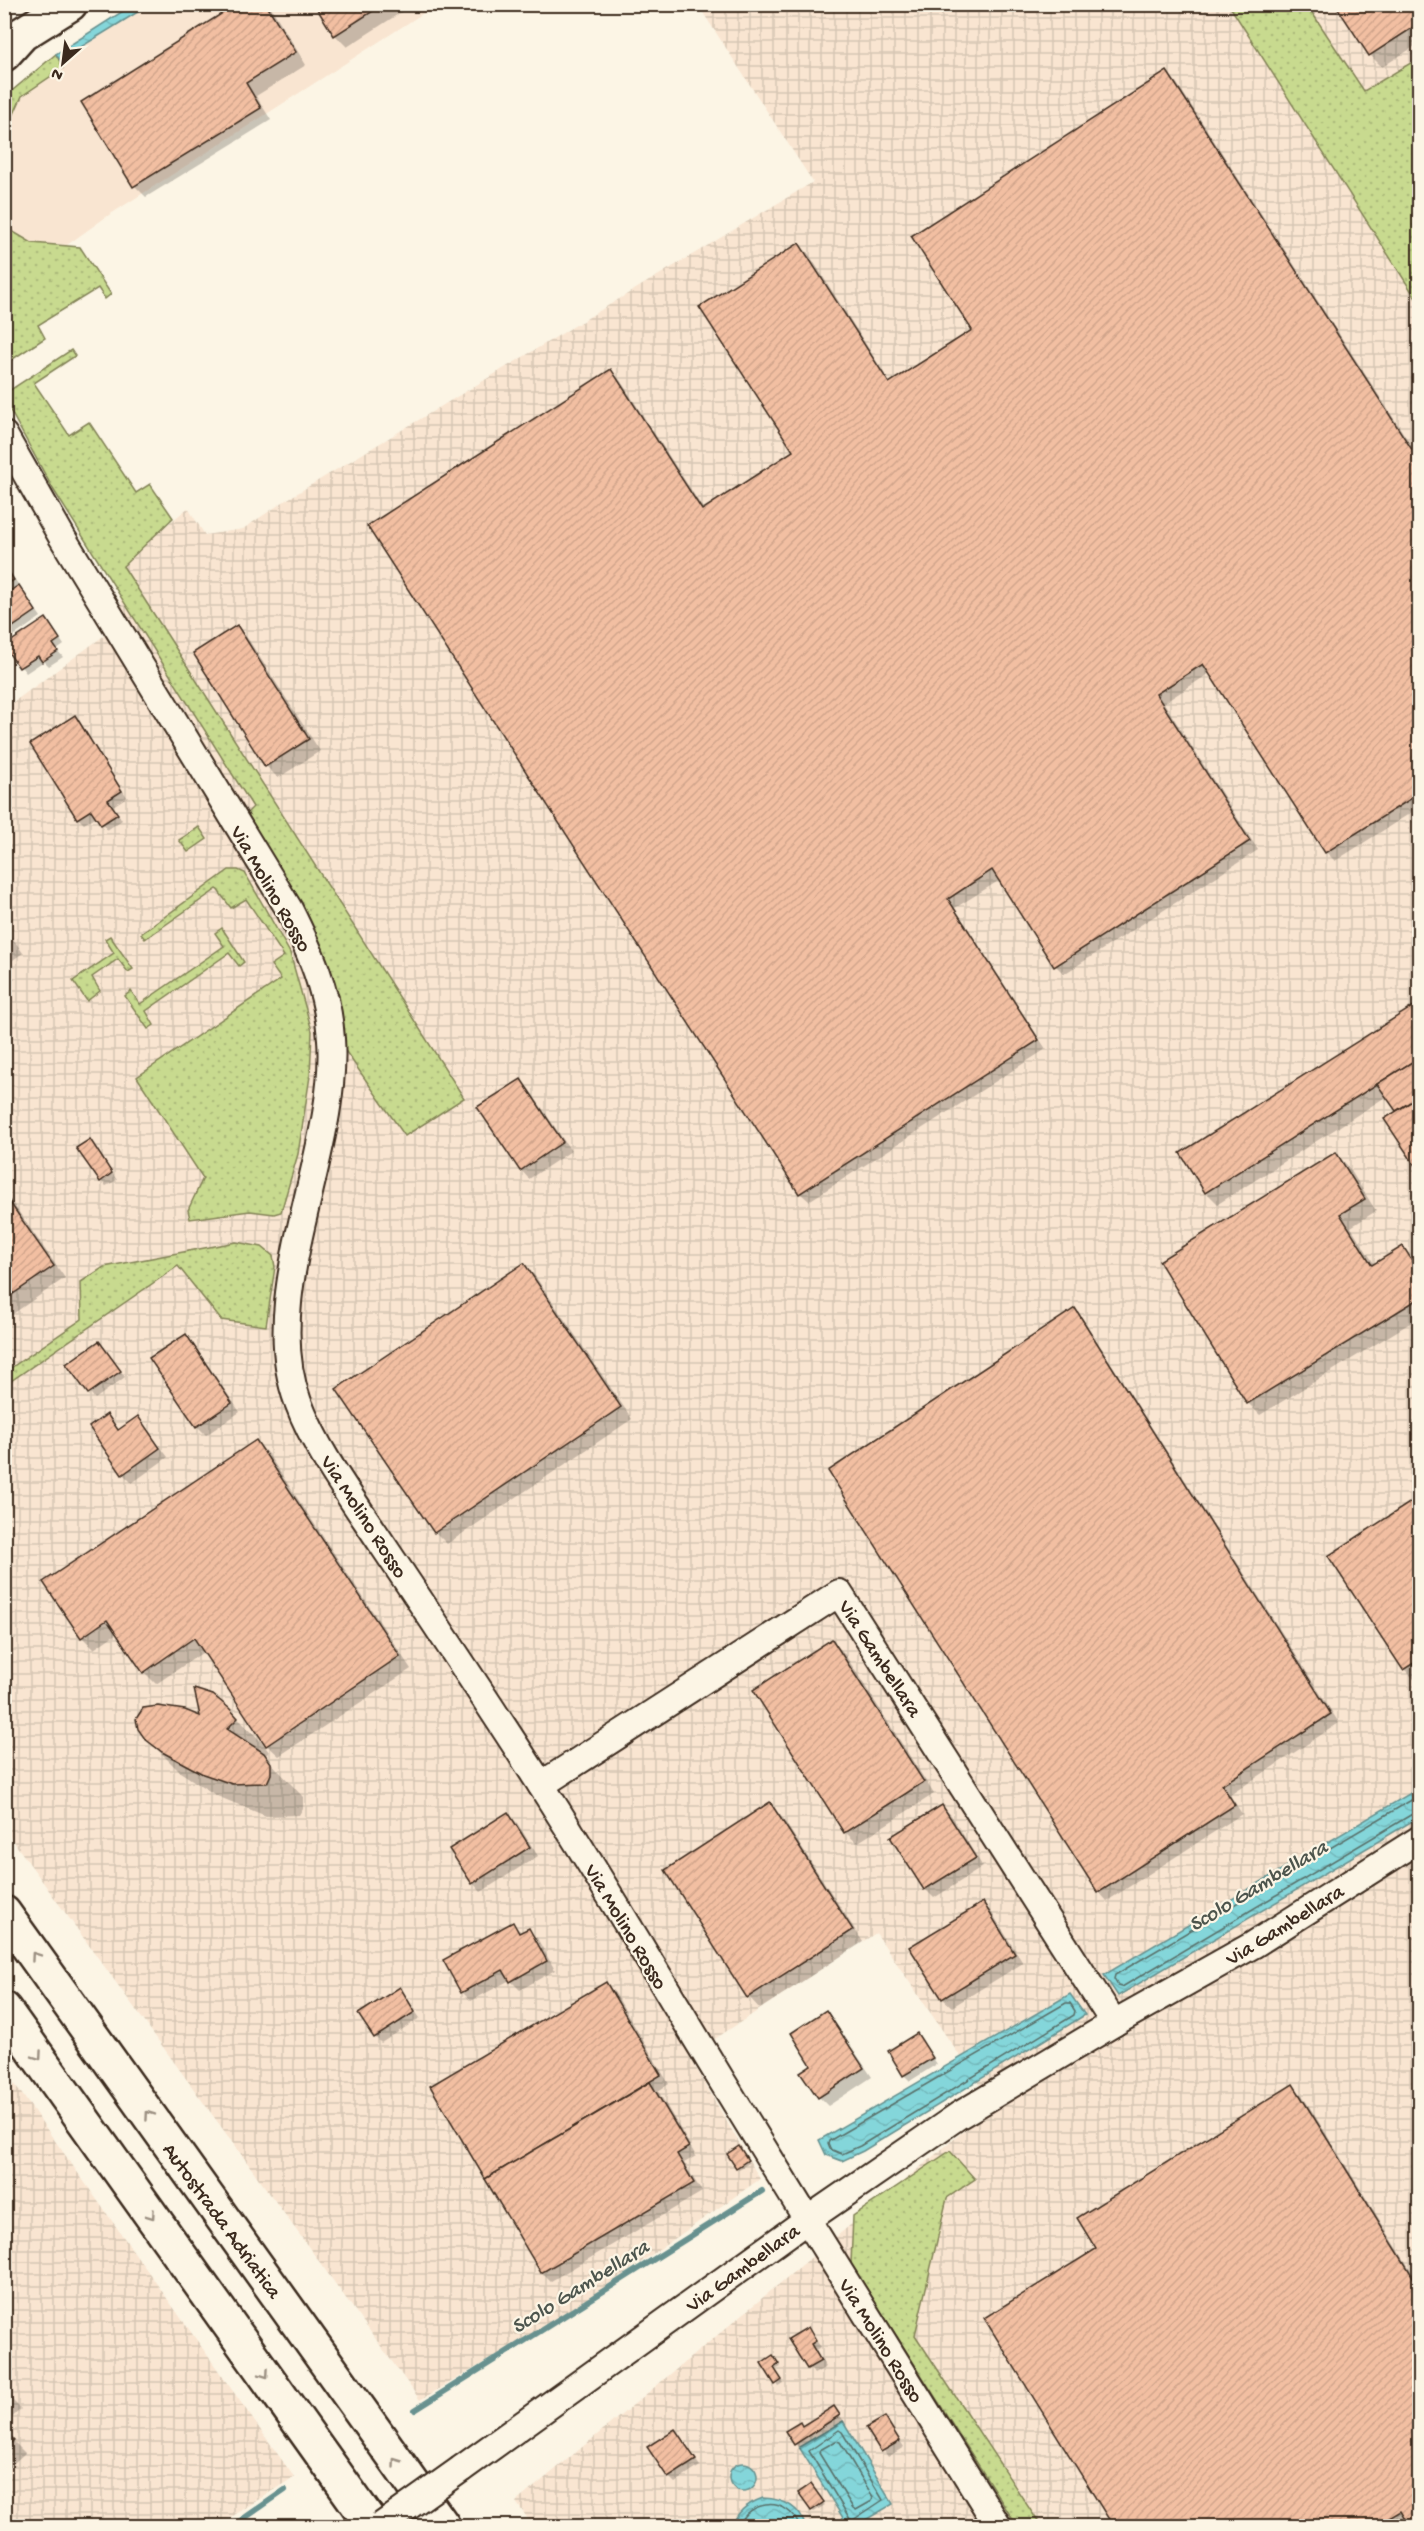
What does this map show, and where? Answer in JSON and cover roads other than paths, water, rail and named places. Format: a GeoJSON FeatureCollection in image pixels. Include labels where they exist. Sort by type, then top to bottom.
{"type":"FeatureCollection","features":[{"type":"Feature","properties":{"kind":"main road"},"geometry":{"type":"LineString","coordinates":[[10,42],[70,4]]}},
{"type":"Feature","properties":{"kind":"main road","name":"Autostrada Adriatica"},"geometry":{"type":"LineString","coordinates":[[4,1913],[442,2526]]}},
{"type":"Feature","properties":{"kind":"main road"},"geometry":{"type":"LineString","coordinates":[[4,2008],[373,2526]]}},
{"type":"Feature","properties":{"kind":"street","name":"Via Molino Rosso"},"geometry":{"type":"LineString","coordinates":[[4,435],[62,537],[289,909],[311,952],[326,996],[332,1042],[328,1099],[291,1284],[286,1329],[290,1375],[298,1404],[327,1457],[541,1785],[807,2220],[998,2526]]}},
{"type":"Feature","properties":{"kind":"street","name":"Via Gambellara"},"geometry":{"type":"LineString","coordinates":[[541,1785],[839,1593],[1114,2023]]}},
{"type":"Feature","properties":{"kind":"street","name":"Via Gambellara"},"geometry":{"type":"LineString","coordinates":[[381,2526],[807,2220],[958,2116],[1114,2023],[1253,1945],[1419,1839]]}},
{"type":"Feature","properties":{"kind":"water"},"geometry":{"type":"Polygon","coordinates":[[[134,4],[149,5],[60,60],[56,54],[134,4]]]}},
{"type":"Feature","properties":{"kind":"water"},"geometry":{"type":"Polygon","coordinates":[[[1419,1788],[1419,1817],[1118,1996],[1104,1975],[1419,1788]]]}},
{"type":"Feature","properties":{"kind":"water"},"geometry":{"type":"Polygon","coordinates":[[[1070,1994],[1085,2015],[863,2151],[842,2161],[826,2155],[819,2140],[1070,1994]]]}},
{"type":"Feature","properties":{"kind":"water"},"geometry":{"type":"Polygon","coordinates":[[[843,2421],[893,2504],[855,2526],[848,2526],[799,2447],[843,2421]]]}},
{"type":"Feature","properties":{"kind":"water"},"geometry":{"type":"Polygon","coordinates":[[[743,2463],[753,2467],[757,2477],[753,2487],[743,2491],[733,2487],[729,2477],[733,2467],[743,2463]]]}},
{"type":"Feature","properties":{"kind":"water"},"geometry":{"type":"Polygon","coordinates":[[[763,2498],[790,2505],[799,2513],[805,2526],[733,2526],[737,2516],[744,2508],[763,2498]]]}},
{"type":"Feature","properties":{"kind":"waterway","name":"Scolo Gambellara"},"geometry":{"type":"LineString","coordinates":[[415,2410],[762,2191]]}},
{"type":"Feature","properties":{"kind":"waterway","name":"Scolo Gambellara"},"geometry":{"type":"LineString","coordinates":[[233,2526],[285,2490]]}}]}
